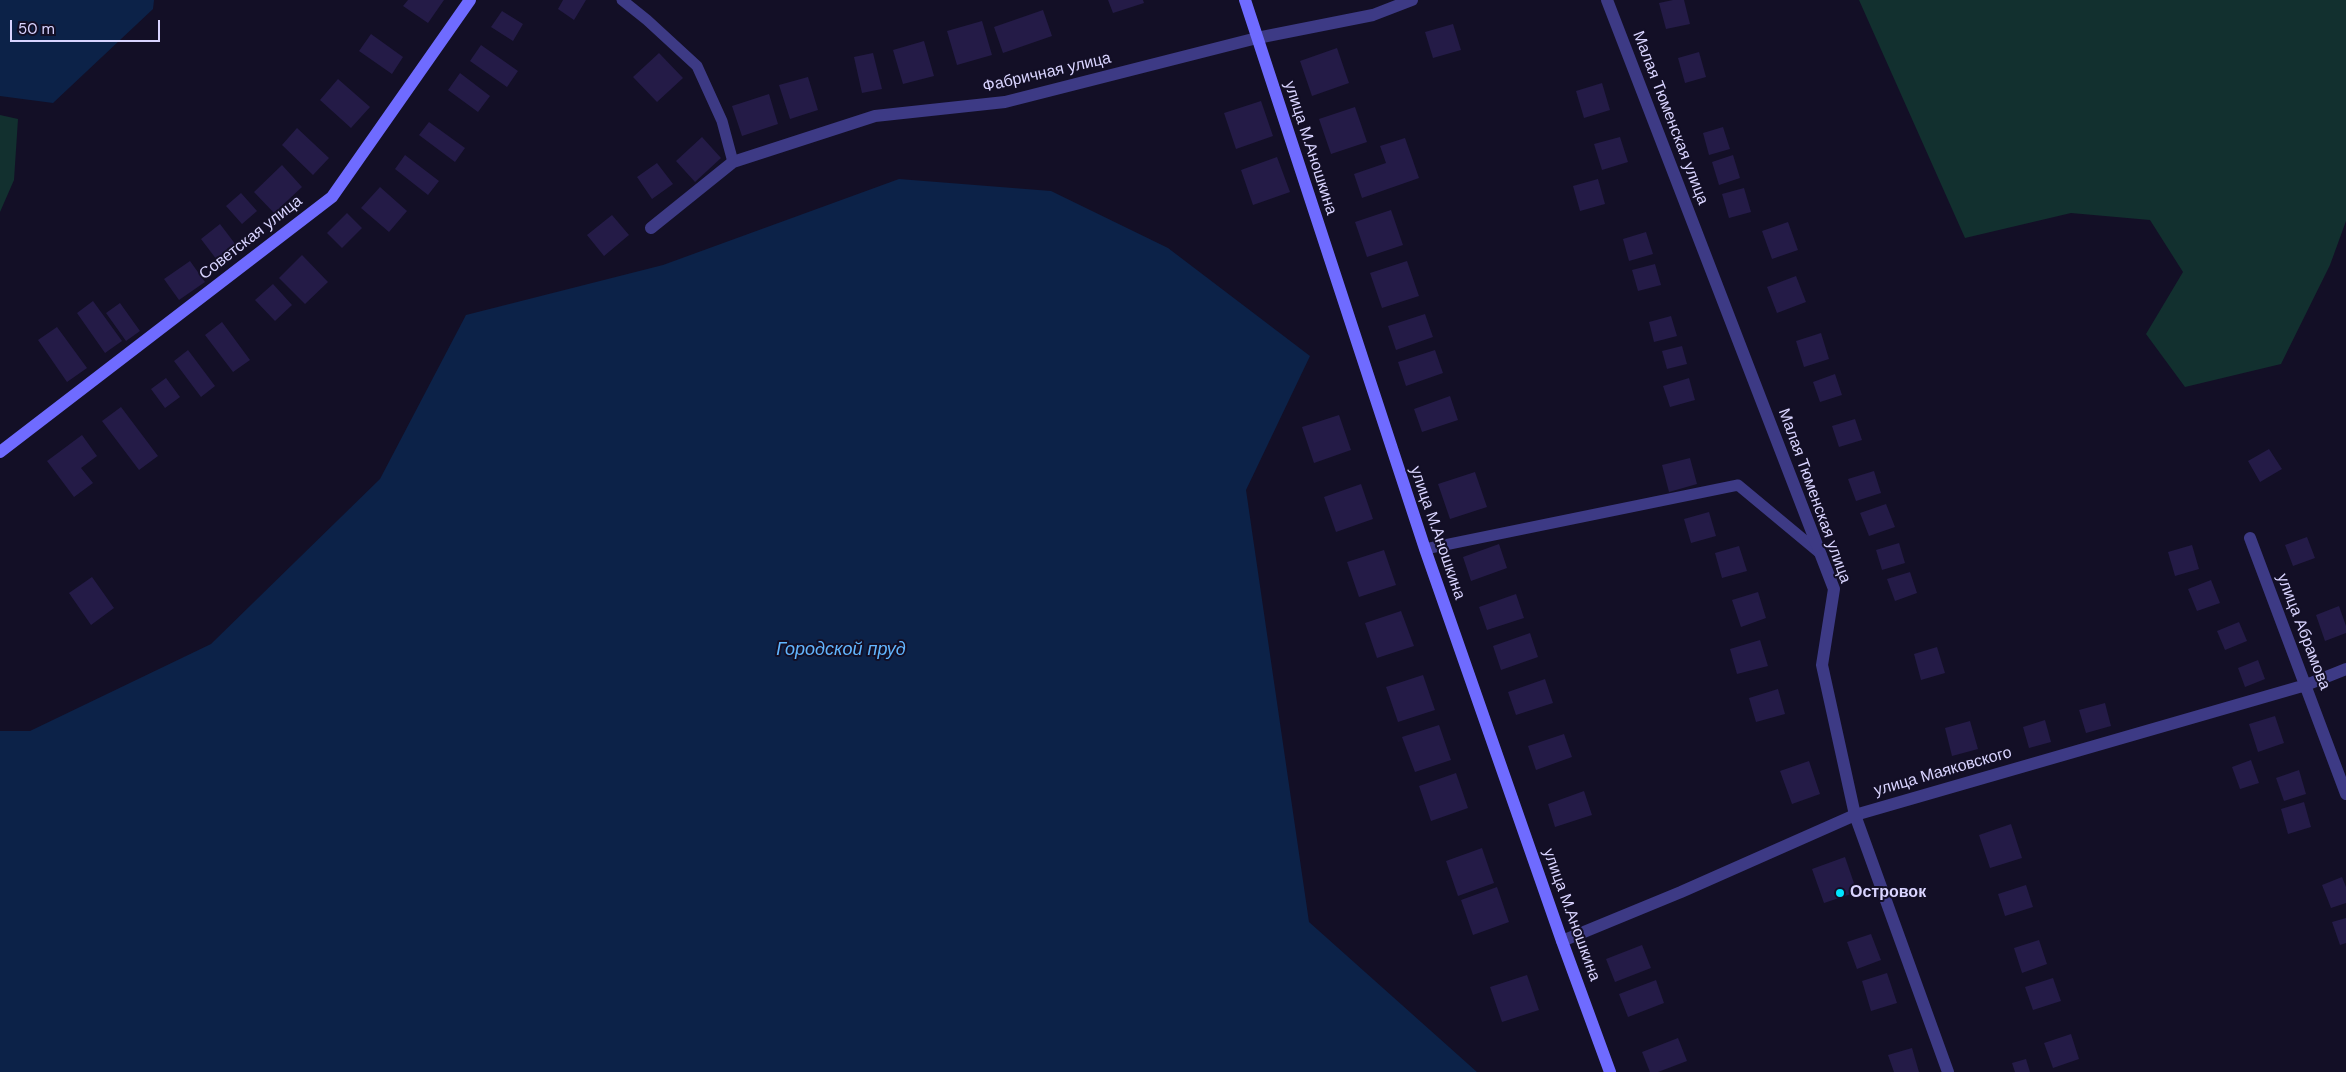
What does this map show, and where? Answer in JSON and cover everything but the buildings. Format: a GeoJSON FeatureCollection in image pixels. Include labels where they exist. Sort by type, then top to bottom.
{"type":"FeatureCollection","features":[{"type":"Feature","properties":{"kind":"street","name":"Советская улица"},"geometry":{"type":"LineString","coordinates":[[0,452],[332,197],[470,0]]}},
{"type":"Feature","properties":{"kind":"street","name":"улица М.Аношкина"},"geometry":{"type":"LineString","coordinates":[[1245,0],[1425,550],[1610,1072]]}},
{"type":"Feature","properties":{"kind":"street","name":"Фабричная улица"},"geometry":{"type":"LineString","coordinates":[[652,228],[733,162],[875,116],[1005,102],[1257,38],[1373,15],[1412,0]]}},
{"type":"Feature","properties":{"kind":"street","name":"Малая Тюменская улица"},"geometry":{"type":"LineString","coordinates":[[1607,0],[1834,589],[1822,665],[1855,815],[1948,1072]]}},
{"type":"Feature","properties":{"kind":"street","name":"улица Абрамова"},"geometry":{"type":"LineString","coordinates":[[2250,538],[2346,794]]}},
{"type":"Feature","properties":{"kind":"street","name":"улица Маяковского"},"geometry":{"type":"LineString","coordinates":[[1562,941],[1681,892],[1855,815],[2306,685],[2346,669]]}},
{"type":"Feature","properties":{"kind":"lane"},"geometry":{"type":"LineString","coordinates":[[622,0],[647,20],[697,66],[722,121],[733,162]]}},
{"type":"Feature","properties":{"kind":"lane"},"geometry":{"type":"LineString","coordinates":[[1425,550],[1738,485],[1820,554]]}},
{"type":"Feature","properties":{"kind":"green space"},"geometry":{"type":"Polygon","coordinates":[[[1859,0],[2346,0],[2346,221],[2330,265],[2281,364],[2185,387],[2146,334],[2183,272],[2150,220],[2071,213],[1965,238],[1859,0]]]}},
{"type":"Feature","properties":{"kind":"green space"},"geometry":{"type":"Polygon","coordinates":[[[0,115],[18,119],[14,180],[0,212],[0,115]]]}},
{"type":"Feature","properties":{"kind":"water"},"geometry":{"type":"Polygon","coordinates":[[[0,0],[154,0],[153,9],[53,103],[0,96],[0,0]]]}},
{"type":"Feature","properties":{"kind":"water","name":"Городской пруд"},"geometry":{"type":"Polygon","coordinates":[[[899,179],[1051,191],[1168,248],[1310,356],[1246,490],[1309,922],[1477,1072],[0,1072],[0,731],[30,731],[211,644],[380,479],[466,315],[663,265],[899,179]]]}},
{"type":"Feature","properties":{"kind":"place","name":"Островок"},"geometry":{"type":"Point","coordinates":[1840,893]}}]}
